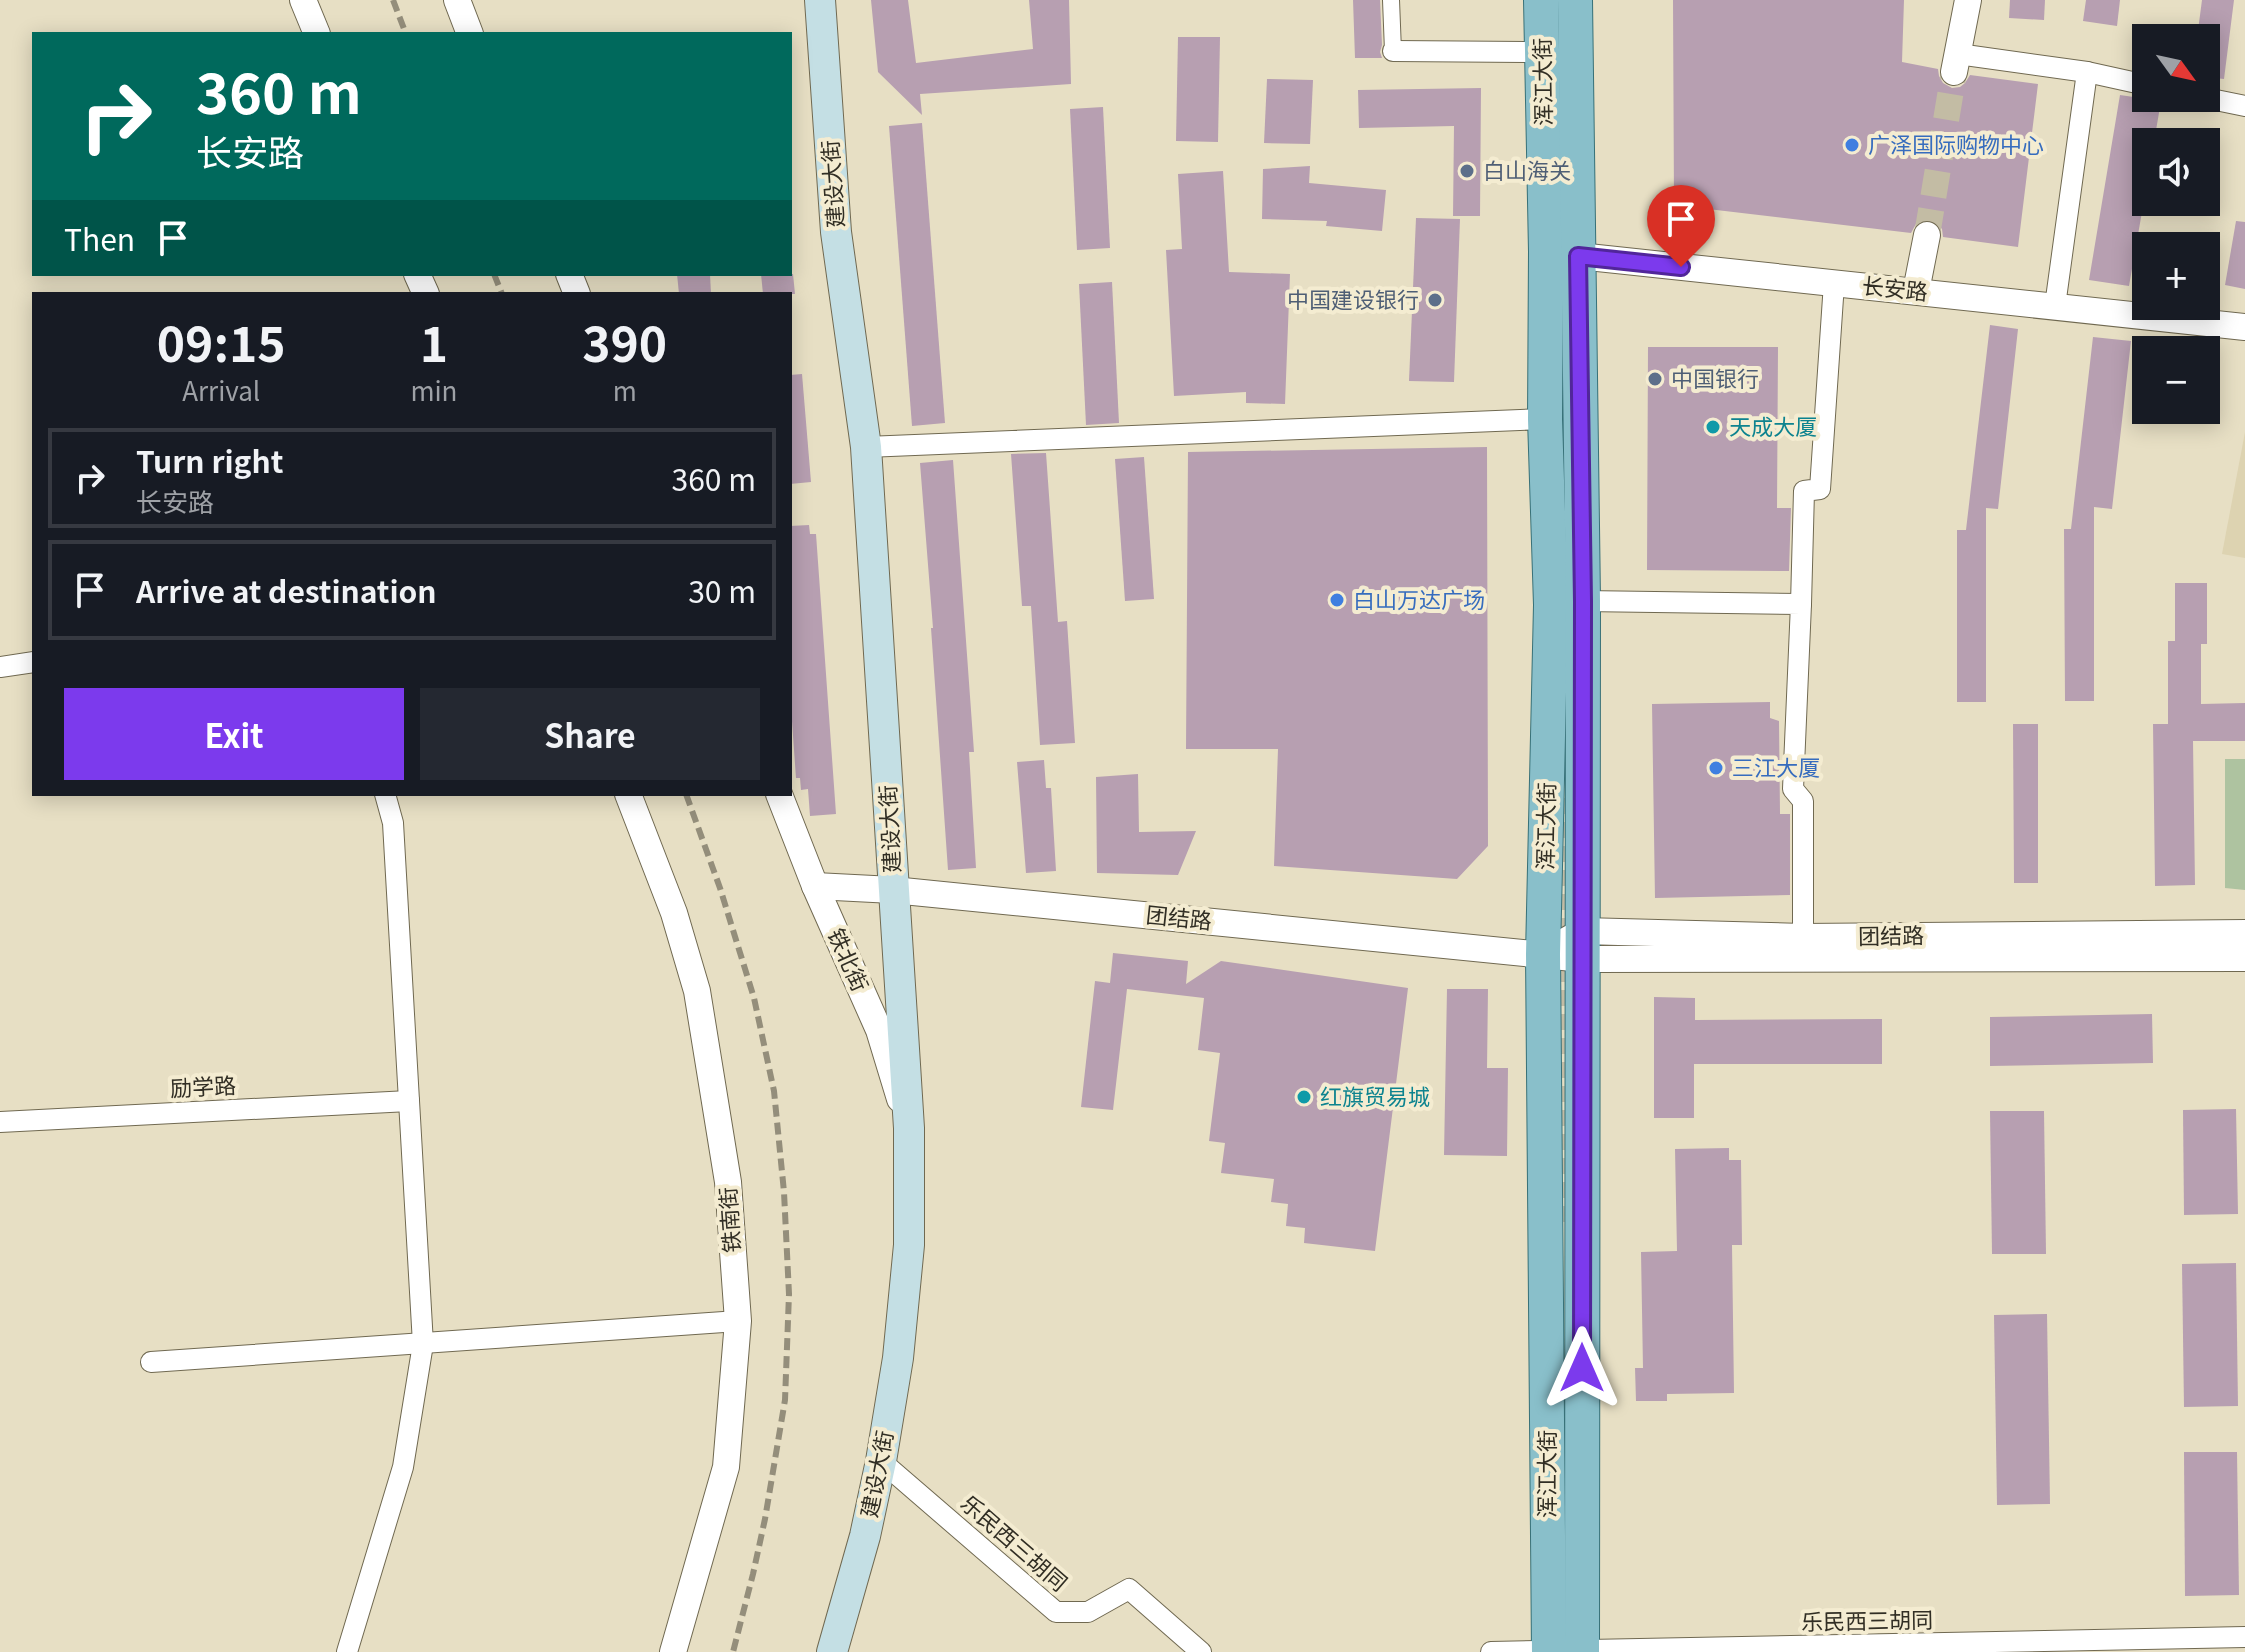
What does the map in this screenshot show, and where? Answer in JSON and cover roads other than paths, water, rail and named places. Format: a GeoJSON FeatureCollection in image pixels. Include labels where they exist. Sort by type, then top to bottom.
{"type":"FeatureCollection","features":[{"type":"Feature","properties":{"kind":"main road","name":"建设大街"},"geometry":{"type":"LineString","coordinates":[[820,0],[836,232],[866,447],[909,1128],[909,1245],[898,1358],[865,1536],[832,1652]]}},
{"type":"Feature","properties":{"kind":"main road","name":"浑江大街"},"geometry":{"type":"LineString","coordinates":[[1541,0],[1542,52],[1562,254],[1583,601],[1583,945],[1565,1651]]}},
{"type":"Feature","properties":{"kind":"main road","name":"浑江大街"},"geometry":{"type":"LineString","coordinates":[[1565,1651],[1543,954],[1551,605],[1545,419],[1562,254],[1575,0]]}},
{"type":"Feature","properties":{"kind":"street"},"geometry":{"type":"LineString","coordinates":[[303,0],[316,32]]}},
{"type":"Feature","properties":{"kind":"street"},"geometry":{"type":"LineString","coordinates":[[457,0],[469,32]]}},
{"type":"Feature","properties":{"kind":"street"},"geometry":{"type":"LineString","coordinates":[[1391,0],[1393,51],[1542,52]]}},
{"type":"Feature","properties":{"kind":"street"},"geometry":{"type":"LineString","coordinates":[[1968,0],[1956,63],[2087,72],[2132,82]]}},
{"type":"Feature","properties":{"kind":"street"},"geometry":{"type":"LineString","coordinates":[[2055,306],[2087,72]]}},
{"type":"Feature","properties":{"kind":"street"},"geometry":{"type":"LineString","coordinates":[[2220,101],[2245,106]]}},
{"type":"Feature","properties":{"kind":"street"},"geometry":{"type":"LineString","coordinates":[[1916,291],[1927,235]]}},
{"type":"Feature","properties":{"kind":"street","name":"长安路"},"geometry":{"type":"LineString","coordinates":[[1562,254],[2245,327]]}},
{"type":"Feature","properties":{"kind":"street"},"geometry":{"type":"LineString","coordinates":[[1803,937],[1803,801],[1793,789],[1804,491],[1820,489],[1834,283]]}},
{"type":"Feature","properties":{"kind":"street"},"geometry":{"type":"LineString","coordinates":[[866,447],[1545,419]]}},
{"type":"Feature","properties":{"kind":"street"},"geometry":{"type":"LineString","coordinates":[[1583,601],[1801,604]]}},
{"type":"Feature","properties":{"kind":"street"},"geometry":{"type":"LineString","coordinates":[[0,667],[32,662]]}},
{"type":"Feature","properties":{"kind":"street"},"geometry":{"type":"LineString","coordinates":[[347,1652],[403,1467],[423,1344],[393,823],[386,796]]}},
{"type":"Feature","properties":{"kind":"street","name":"铁南街"},"geometry":{"type":"LineString","coordinates":[[629,796],[674,913],[697,991],[728,1182],[738,1321],[726,1467],[673,1652]]}},
{"type":"Feature","properties":{"kind":"street","name":"铁北街"},"geometry":{"type":"LineString","coordinates":[[780,796],[815,886],[879,1030],[909,1128]]}},
{"type":"Feature","properties":{"kind":"street","name":"团结路"},"geometry":{"type":"LineString","coordinates":[[815,886],[893,890],[1543,954],[1583,945],[1803,937],[2245,933]]}},
{"type":"Feature","properties":{"kind":"street","name":"团结路"},"geometry":{"type":"LineString","coordinates":[[1583,945],[2245,958]]}},
{"type":"Feature","properties":{"kind":"street","name":"励学路"},"geometry":{"type":"LineString","coordinates":[[0,1122],[409,1101]]}},
{"type":"Feature","properties":{"kind":"street"},"geometry":{"type":"LineString","coordinates":[[151,1362],[738,1321]]}},
{"type":"Feature","properties":{"kind":"street","name":"乐民西三胡同"},"geometry":{"type":"LineString","coordinates":[[881,1461],[1056,1612],[1088,1612],[1129,1589],[1201,1652]]}},
{"type":"Feature","properties":{"kind":"street","name":"乐民西三胡同"},"geometry":{"type":"LineString","coordinates":[[1491,1652],[2245,1637]]}},
{"type":"Feature","properties":{"kind":"tunnel"},"geometry":{"type":"LineString","coordinates":[[1927,235],[1954,72]]}},
{"type":"Feature","properties":{"kind":"tunnel"},"geometry":{"type":"LineString","coordinates":[[1563,482],[1564,394]]}},
{"type":"Feature","properties":{"kind":"tunnel"},"geometry":{"type":"LineString","coordinates":[[1563,798],[1566,1226]]}},
{"type":"Feature","properties":{"kind":"railway"},"geometry":{"type":"LineString","coordinates":[[393,0],[405,32]]}},
{"type":"Feature","properties":{"kind":"railway"},"geometry":{"type":"LineString","coordinates":[[495,276],[501,292]]}},
{"type":"Feature","properties":{"kind":"railway"},"geometry":{"type":"LineString","coordinates":[[687,796],[720,888],[754,998],[774,1091],[784,1192],[789,1294],[785,1400],[765,1519],[733,1652]]}},
{"type":"Feature","properties":{"kind":"place","name":"广泽国际购物中心"},"geometry":{"type":"Point","coordinates":[1852,145]}},
{"type":"Feature","properties":{"kind":"place","name":"白山海关"},"geometry":{"type":"Point","coordinates":[1467,171]}},
{"type":"Feature","properties":{"kind":"place","name":"中国建设银行"},"geometry":{"type":"Point","coordinates":[1435,300]}},
{"type":"Feature","properties":{"kind":"place","name":"中国银行"},"geometry":{"type":"Point","coordinates":[1655,379]}},
{"type":"Feature","properties":{"kind":"place","name":"天成大厦"},"geometry":{"type":"Point","coordinates":[1713,427]}},
{"type":"Feature","properties":{"kind":"place","name":"白山万达广场"},"geometry":{"type":"Point","coordinates":[1337,600]}},
{"type":"Feature","properties":{"kind":"place","name":"三江大厦"},"geometry":{"type":"Point","coordinates":[1716,768]}},
{"type":"Feature","properties":{"kind":"place","name":"红旗贸易城"},"geometry":{"type":"Point","coordinates":[1304,1097]}}]}
